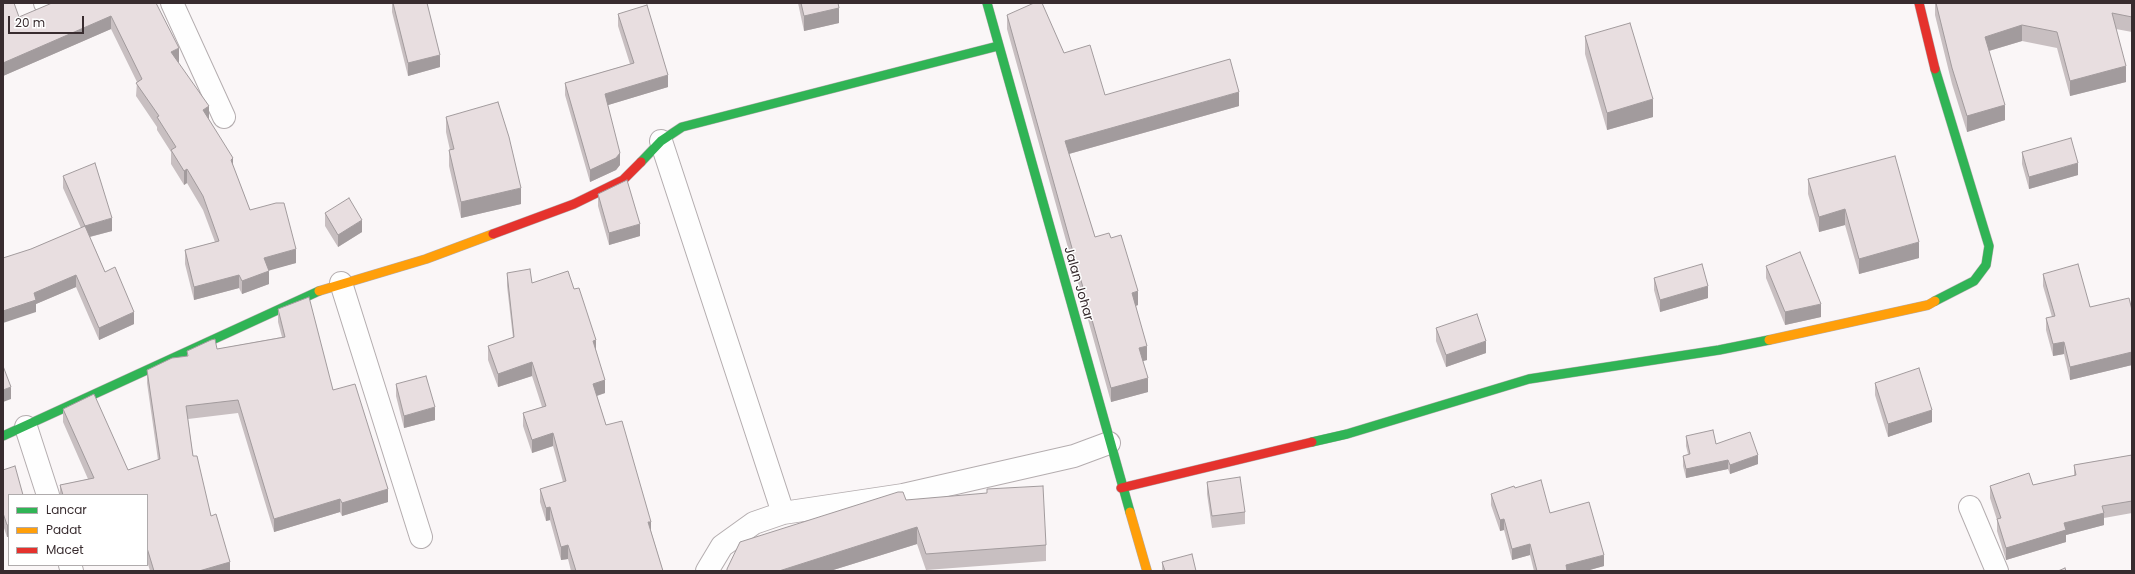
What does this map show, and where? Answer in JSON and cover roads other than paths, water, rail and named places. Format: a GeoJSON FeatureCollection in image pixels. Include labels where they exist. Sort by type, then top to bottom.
{"type":"FeatureCollection","features":[{"type":"Feature","properties":{"kind":"street"},"geometry":{"type":"LineString","coordinates":[[45,3],[57,3]]}},
{"type":"Feature","properties":{"kind":"street"},"geometry":{"type":"LineString","coordinates":[[172,3],[224,117]]}},
{"type":"Feature","properties":{"kind":"street","name":"Jalan Johar"},"geometry":{"type":"LineString","coordinates":[[987,3],[1121,488],[1147,571]]}},
{"type":"Feature","properties":{"kind":"street"},"geometry":{"type":"LineString","coordinates":[[1121,488],[1347,434],[1529,379],[1719,350],[1802,334],[1921,306],[1974,282],[1986,265],[1989,246],[1938,80],[1919,3]]}},
{"type":"Feature","properties":{"kind":"street"},"geometry":{"type":"LineString","coordinates":[[3,436],[26,427],[48,415],[285,305],[341,283],[426,259],[574,204],[623,180],[661,142],[675,131],[692,124],[998,46]]}},
{"type":"Feature","properties":{"kind":"street"},"geometry":{"type":"LineString","coordinates":[[661,142],[783,513]]}},
{"type":"Feature","properties":{"kind":"street"},"geometry":{"type":"LineString","coordinates":[[341,283],[421,537]]}},
{"type":"Feature","properties":{"kind":"street"},"geometry":{"type":"LineString","coordinates":[[26,427],[48,494]]}},
{"type":"Feature","properties":{"kind":"street"},"geometry":{"type":"LineString","coordinates":[[707,571],[722,546],[754,523],[783,513],[903,496],[1074,456],[1109,443]]}},
{"type":"Feature","properties":{"kind":"street"},"geometry":{"type":"LineString","coordinates":[[1970,507],[1997,571]]}}]}
